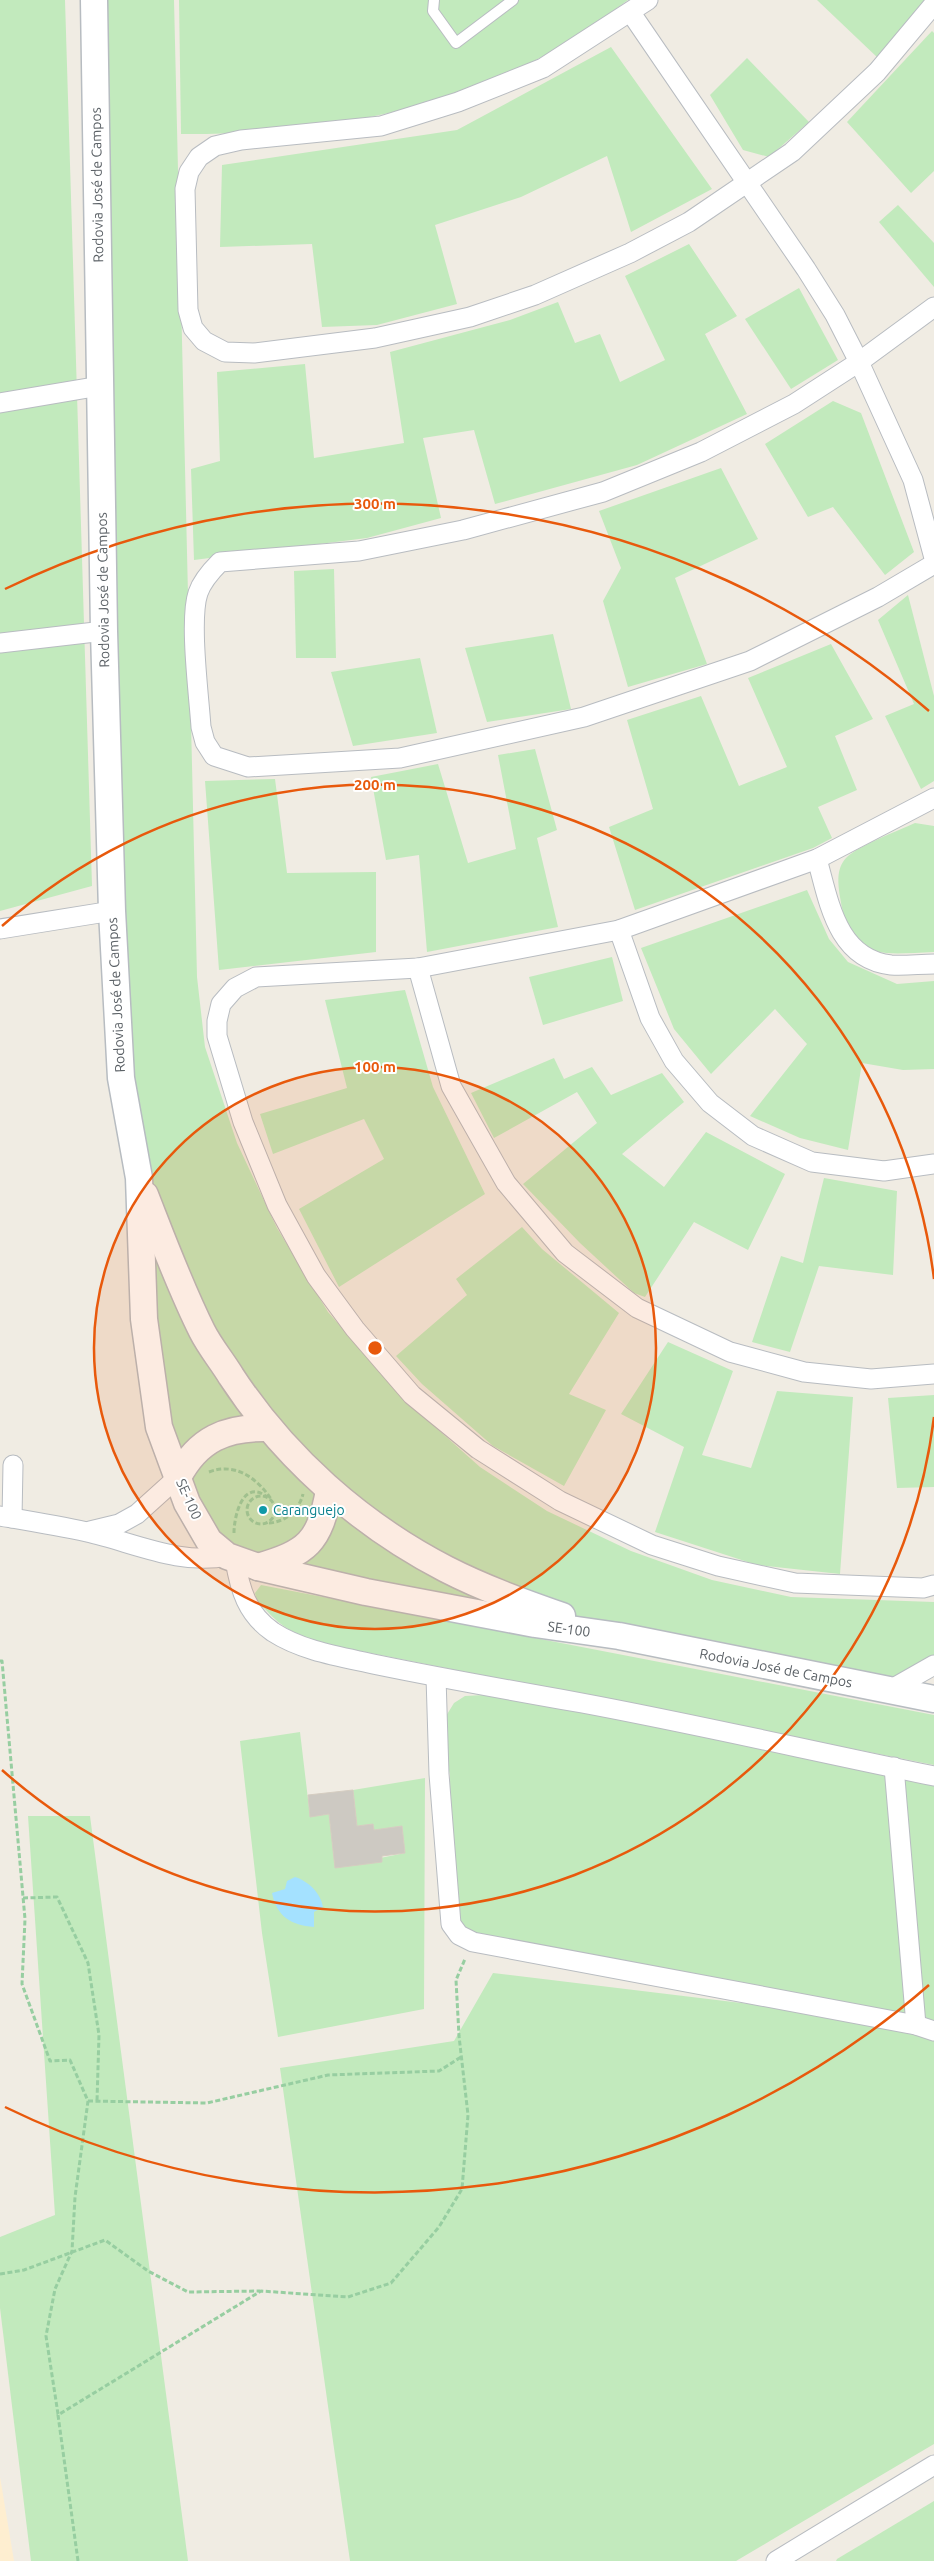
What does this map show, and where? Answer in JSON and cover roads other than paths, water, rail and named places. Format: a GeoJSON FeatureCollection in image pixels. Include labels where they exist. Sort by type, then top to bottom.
{"type":"FeatureCollection","features":[{"type":"Feature","properties":{"kind":"main road","name":"Rodovia José de Campos"},"geometry":{"type":"LineString","coordinates":[[94,0],[104,631],[112,911],[121,1078],[139,1178]]}},
{"type":"Feature","properties":{"kind":"main road","name":"SE-100"},"geometry":{"type":"LineString","coordinates":[[139,1178],[171,1263],[203,1333],[268,1428],[330,1491],[392,1538],[446,1569],[505,1596],[619,1636]]}},
{"type":"Feature","properties":{"kind":"main road","name":"SE-100"},"geometry":{"type":"LineString","coordinates":[[139,1178],[144,1319],[159,1426],[187,1503],[209,1541],[240,1561],[366,1592],[535,1624],[619,1636]]}},
{"type":"Feature","properties":{"kind":"main road"},"geometry":{"type":"LineString","coordinates":[[180,1482],[187,1461],[205,1443],[227,1431],[248,1427],[268,1428]]}},
{"type":"Feature","properties":{"kind":"main road"},"geometry":{"type":"LineString","coordinates":[[240,1561],[292,1557],[309,1543],[320,1526],[330,1491]]}},
{"type":"Feature","properties":{"kind":"main road","name":"Rodovia José de Campos"},"geometry":{"type":"LineString","coordinates":[[619,1636],[934,1698]]}},
{"type":"Feature","properties":{"kind":"street"},"geometry":{"type":"LineString","coordinates":[[648,0],[629,7],[543,68],[458,102],[381,126],[241,140],[215,146],[199,157],[189,172],[185,189],[188,310],[193,328],[204,341],[224,352],[254,353],[375,338],[470,317],[535,295],[630,253],[689,222],[792,152],[870,79],[934,4]]}},
{"type":"Feature","properties":{"kind":"street"},"geometry":{"type":"LineString","coordinates":[[629,7],[811,276],[835,315],[859,362],[913,480],[934,558]]}},
{"type":"Feature","properties":{"kind":"street"},"geometry":{"type":"LineString","coordinates":[[934,307],[859,362],[794,404],[701,452],[604,492],[463,530],[359,551],[220,562],[207,576],[198,594],[195,619],[201,728],[205,742],[214,756],[230,763],[248,767],[293,766],[400,758],[584,717],[750,661],[878,597],[934,564]]}},
{"type":"Feature","properties":{"kind":"street"},"geometry":{"type":"LineString","coordinates":[[0,403],[100,386]]}},
{"type":"Feature","properties":{"kind":"street"},"geometry":{"type":"LineString","coordinates":[[0,642],[104,631]]}},
{"type":"Feature","properties":{"kind":"street"},"geometry":{"type":"LineString","coordinates":[[934,798],[817,859],[619,930],[418,968],[256,977],[235,988],[221,1004],[217,1021],[217,1036],[243,1122],[278,1205],[316,1276],[354,1329],[412,1395],[478,1449],[560,1501],[652,1545],[718,1566],[795,1583],[906,1588],[923,1588],[934,1585]]}},
{"type":"Feature","properties":{"kind":"street"},"geometry":{"type":"LineString","coordinates":[[817,859],[831,909],[842,936],[856,952],[871,960],[891,965],[934,964]]}},
{"type":"Feature","properties":{"kind":"street"},"geometry":{"type":"LineString","coordinates":[[0,929],[112,911]]}},
{"type":"Feature","properties":{"kind":"street"},"geometry":{"type":"LineString","coordinates":[[619,930],[650,1018],[674,1061],[710,1103],[753,1136],[812,1162],[884,1171],[934,1164]]}},
{"type":"Feature","properties":{"kind":"street"},"geometry":{"type":"LineString","coordinates":[[418,968],[451,1086],[506,1183],[565,1253],[637,1308],[730,1352],[804,1372],[871,1380],[934,1374]]}},
{"type":"Feature","properties":{"kind":"street"},"geometry":{"type":"LineString","coordinates":[[13,1465],[6,1517],[87,1532],[191,1559],[240,1561],[240,1587],[246,1604],[258,1620],[273,1632],[294,1644],[330,1654],[436,1677],[653,1716],[934,1776]]}},
{"type":"Feature","properties":{"kind":"street"},"geometry":{"type":"LineString","coordinates":[[87,1532],[119,1524],[137,1514],[180,1482]]}},
{"type":"Feature","properties":{"kind":"street"},"geometry":{"type":"LineString","coordinates":[[890,1690],[934,1665]]}},
{"type":"Feature","properties":{"kind":"street"},"geometry":{"type":"LineString","coordinates":[[436,1677],[439,1774],[451,1924],[459,1935],[473,1942],[916,2025],[934,2031]]}},
{"type":"Feature","properties":{"kind":"street"},"geometry":{"type":"LineString","coordinates":[[894,1768],[916,2025]]}},
{"type":"Feature","properties":{"kind":"street"},"geometry":{"type":"LineString","coordinates":[[776,2561],[934,2465]]}},
{"type":"Feature","properties":{"kind":"lane"},"geometry":{"type":"LineString","coordinates":[[434,0],[433,11],[456,43],[513,0]]}},
{"type":"Feature","properties":{"kind":"water"},"geometry":{"type":"Polygon","coordinates":[[[295,1877],[305,1881],[313,1888],[322,1902],[323,1907],[314,1912],[314,1927],[292,1922],[281,1914],[274,1901],[272,1893],[285,1889],[287,1881],[295,1877]]]}},
{"type":"Feature","properties":{"kind":"place","name":"Caranguejo"},"geometry":{"type":"Point","coordinates":[263,1510]}}]}
